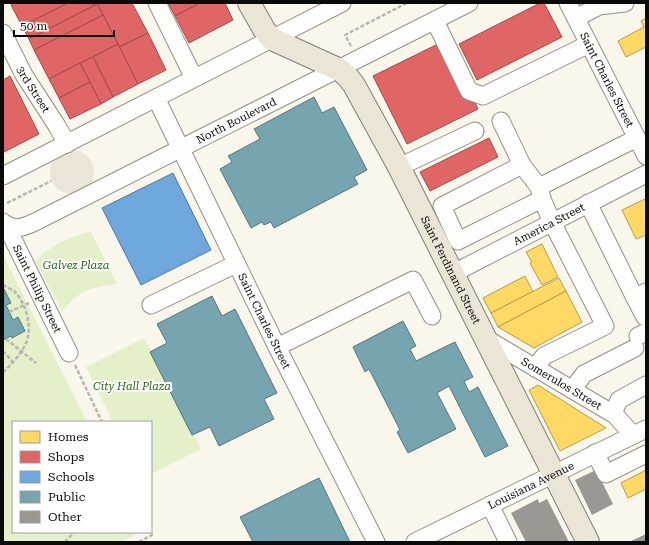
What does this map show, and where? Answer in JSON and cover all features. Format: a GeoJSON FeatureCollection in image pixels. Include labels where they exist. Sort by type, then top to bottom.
{"type":"FeatureCollection","features":[{"type":"Feature","properties":{"kind":"main road"},"geometry":{"type":"LineString","coordinates":[[249,3],[265,31],[272,38]]}},
{"type":"Feature","properties":{"kind":"main road","name":"Saint Ferdinand Street"},"geometry":{"type":"LineString","coordinates":[[272,38],[340,70],[350,79],[399,167],[438,223],[452,274],[588,542]]}},
{"type":"Feature","properties":{"kind":"street"},"geometry":{"type":"LineString","coordinates":[[157,3],[194,78]]}},
{"type":"Feature","properties":{"kind":"street"},"geometry":{"type":"LineString","coordinates":[[3,176],[342,3]]}},
{"type":"Feature","properties":{"kind":"street","name":"North Boulevard"},"geometry":{"type":"LineString","coordinates":[[4,224],[16,229],[26,226],[181,150],[470,3]]}},
{"type":"Feature","properties":{"kind":"street"},"geometry":{"type":"LineString","coordinates":[[572,10],[625,3]]}},
{"type":"Feature","properties":{"kind":"street","name":"Saint Charles Street"},"geometry":{"type":"LineString","coordinates":[[572,10],[646,156]]}},
{"type":"Feature","properties":{"kind":"street"},"geometry":{"type":"LineString","coordinates":[[435,21],[469,91],[484,96],[589,44]]}},
{"type":"Feature","properties":{"kind":"street","name":"3rd Street"},"geometry":{"type":"LineString","coordinates":[[3,33],[24,75],[67,144]]}},
{"type":"Feature","properties":{"kind":"street","name":"Saint Charles Street"},"geometry":{"type":"LineString","coordinates":[[156,98],[276,348],[376,542]]}},
{"type":"Feature","properties":{"kind":"street"},"geometry":{"type":"LineString","coordinates":[[500,121],[522,165],[540,193],[552,222],[605,326],[544,356],[535,368]]}},
{"type":"Feature","properties":{"kind":"street"},"geometry":{"type":"LineString","coordinates":[[399,167],[475,131]]}},
{"type":"Feature","properties":{"kind":"street"},"geometry":{"type":"LineString","coordinates":[[522,165],[442,206],[438,223],[458,240],[637,138]]}},
{"type":"Feature","properties":{"kind":"street","name":"America Street"},"geometry":{"type":"LineString","coordinates":[[452,274],[646,174]]}},
{"type":"Feature","properties":{"kind":"street"},"geometry":{"type":"LineString","coordinates":[[572,390],[584,374],[641,333],[641,295],[588,203]]}},
{"type":"Feature","properties":{"kind":"street","name":"Saint Philip Street"},"geometry":{"type":"LineString","coordinates":[[4,224],[69,353]]}},
{"type":"Feature","properties":{"kind":"street"},"geometry":{"type":"LineString","coordinates":[[151,305],[236,264]]}},
{"type":"Feature","properties":{"kind":"street"},"geometry":{"type":"LineString","coordinates":[[276,348],[413,280],[432,316]]}},
{"type":"Feature","properties":{"kind":"street","name":"Somerulos Street"},"geometry":{"type":"LineString","coordinates":[[485,338],[613,413],[639,432]]}},
{"type":"Feature","properties":{"kind":"street"},"geometry":{"type":"LineString","coordinates":[[613,413],[619,400],[646,385]]}},
{"type":"Feature","properties":{"kind":"street","name":"Louisiana Avenue"},"geometry":{"type":"LineString","coordinates":[[415,542],[639,432]]}},
{"type":"Feature","properties":{"kind":"street"},"geometry":{"type":"LineString","coordinates":[[595,453],[606,474],[646,454]]}},
{"type":"Feature","properties":{"kind":"street"},"geometry":{"type":"LineString","coordinates":[[490,505],[508,542]]}},
{"type":"Feature","properties":{"kind":"path"},"geometry":{"type":"LineString","coordinates":[[344,35],[407,3]]}},
{"type":"Feature","properties":{"kind":"path"},"geometry":{"type":"LineString","coordinates":[[7,203],[51,181]]}},
{"type":"Feature","properties":{"kind":"path"},"geometry":{"type":"LineString","coordinates":[[3,285],[13,291],[23,306],[27,316],[28,328],[27,342],[13,362],[3,372]]}},
{"type":"Feature","properties":{"kind":"path"},"geometry":{"type":"LineString","coordinates":[[9,312],[41,296]]}},
{"type":"Feature","properties":{"kind":"path"},"geometry":{"type":"LineString","coordinates":[[6,339],[36,363]]}},
{"type":"Feature","properties":{"kind":"path"},"geometry":{"type":"LineString","coordinates":[[3,351],[13,362]]}},
{"type":"Feature","properties":{"kind":"path"},"geometry":{"type":"LineString","coordinates":[[69,353],[102,421]]}},
{"type":"Feature","properties":{"kind":"path"},"geometry":{"type":"LineString","coordinates":[[64,542],[73,533]]}},
{"type":"Feature","properties":{"kind":"path"},"geometry":{"type":"LineString","coordinates":[[139,542],[152,535],[151,533]]}},
{"type":"Feature","properties":{"kind":"green space","name":"Galvez Plaza"},"geometry":{"type":"Polygon","coordinates":[[[91,232],[117,284],[92,288],[80,294],[62,312],[35,260],[61,242],[75,236],[91,232]]]}},
{"type":"Feature","properties":{"kind":"green space"},"geometry":{"type":"Polygon","coordinates":[[[3,255],[86,421],[12,421],[12,474],[3,478],[3,255]]]}},
{"type":"Feature","properties":{"kind":"green space","name":"City Hall Plaza"},"geometry":{"type":"Polygon","coordinates":[[[144,338],[201,449],[152,474],[152,421],[113,421],[86,367],[144,338]]]}},
{"type":"Feature","properties":{"kind":"green space"},"geometry":{"type":"Polygon","coordinates":[[[12,474],[12,533],[138,533],[120,542],[3,542],[3,479],[12,474]]]}},
{"type":"Feature","properties":{"kind":"shaded area"},"geometry":{"type":"Polygon","coordinates":[[[68,150],[76,150],[81,151],[88,156],[93,163],[93,181],[88,188],[81,193],[68,194],[60,191],[53,184],[50,176],[50,168],[53,160],[60,153],[68,150]]]}},
{"type":"Feature","properties":{"kind":"building: Homes"},"geometry":{"type":"Polygon","coordinates":[[[646,18],[646,47],[626,57],[618,41],[644,27],[641,21],[646,18]]]}},
{"type":"Feature","properties":{"kind":"building: Homes"},"geometry":{"type":"Polygon","coordinates":[[[645,199],[646,235],[636,239],[622,210],[645,199]]]}},
{"type":"Feature","properties":{"kind":"building: Homes"},"geometry":{"type":"Polygon","coordinates":[[[542,244],[558,277],[542,285],[526,252],[542,244]]]}},
{"type":"Feature","properties":{"kind":"building: Homes"},"geometry":{"type":"Polygon","coordinates":[[[525,276],[533,292],[491,313],[483,298],[525,276]]]}},
{"type":"Feature","properties":{"kind":"building: Homes"},"geometry":{"type":"Polygon","coordinates":[[[559,278],[566,291],[498,327],[491,313],[559,278]]]}},
{"type":"Feature","properties":{"kind":"building: Homes"},"geometry":{"type":"Polygon","coordinates":[[[566,291],[582,322],[534,348],[498,327],[566,291]]]}},
{"type":"Feature","properties":{"kind":"building: Homes"},"geometry":{"type":"Polygon","coordinates":[[[538,385],[606,428],[560,451],[529,390],[538,385]]]}},
{"type":"Feature","properties":{"kind":"building: Homes"},"geometry":{"type":"Polygon","coordinates":[[[646,470],[646,489],[628,498],[621,483],[646,470]]]}},
{"type":"Feature","properties":{"kind":"building: Shops"},"geometry":{"type":"Polygon","coordinates":[[[14,3],[68,3],[22,26],[11,5],[14,3]]]}},
{"type":"Feature","properties":{"kind":"building: Shops"},"geometry":{"type":"Polygon","coordinates":[[[68,3],[97,4],[29,39],[22,26],[68,3]]]}},
{"type":"Feature","properties":{"kind":"building: Shops"},"geometry":{"type":"Polygon","coordinates":[[[97,3],[132,3],[148,33],[119,47],[97,3]]]}},
{"type":"Feature","properties":{"kind":"building: Shops"},"geometry":{"type":"Polygon","coordinates":[[[168,3],[200,3],[175,16],[168,3]]]}},
{"type":"Feature","properties":{"kind":"building: Shops"},"geometry":{"type":"Polygon","coordinates":[[[200,3],[225,3],[233,20],[189,43],[175,16],[200,3]]]}},
{"type":"Feature","properties":{"kind":"building: Shops"},"geometry":{"type":"Polygon","coordinates":[[[540,3],[544,3],[562,37],[477,80],[459,44],[540,3]]]}},
{"type":"Feature","properties":{"kind":"building: Shops"},"geometry":{"type":"Polygon","coordinates":[[[97,4],[103,15],[34,50],[29,39],[97,4]]]}},
{"type":"Feature","properties":{"kind":"building: Shops"},"geometry":{"type":"Polygon","coordinates":[[[103,15],[118,44],[49,79],[34,50],[103,15]]]}},
{"type":"Feature","properties":{"kind":"building: Shops"},"geometry":{"type":"Polygon","coordinates":[[[148,33],[166,70],[138,84],[119,47],[148,33]]]}},
{"type":"Feature","properties":{"kind":"building: Shops"},"geometry":{"type":"Polygon","coordinates":[[[444,41],[478,109],[407,144],[373,76],[444,41]]]}},
{"type":"Feature","properties":{"kind":"building: Shops"},"geometry":{"type":"Polygon","coordinates":[[[118,44],[138,84],[113,97],[93,57],[118,44]]]}},
{"type":"Feature","properties":{"kind":"building: Shops"},"geometry":{"type":"Polygon","coordinates":[[[93,57],[113,97],[101,104],[80,63],[93,57]]]}},
{"type":"Feature","properties":{"kind":"building: Shops"},"geometry":{"type":"Polygon","coordinates":[[[80,63],[90,82],[59,98],[49,79],[80,63]]]}},
{"type":"Feature","properties":{"kind":"building: Shops"},"geometry":{"type":"Polygon","coordinates":[[[10,76],[39,134],[4,152],[3,80],[10,76]]]}},
{"type":"Feature","properties":{"kind":"building: Shops"},"geometry":{"type":"Polygon","coordinates":[[[90,82],[101,104],[70,119],[59,98],[90,82]]]}},
{"type":"Feature","properties":{"kind":"building: Shops"},"geometry":{"type":"Polygon","coordinates":[[[489,138],[498,157],[430,191],[420,172],[489,138]]]}},
{"type":"Feature","properties":{"kind":"building: Schools"},"geometry":{"type":"Polygon","coordinates":[[[173,173],[211,250],[141,285],[102,208],[173,173]]]}},
{"type":"Feature","properties":{"kind":"building: Public"},"geometry":{"type":"Polygon","coordinates":[[[314,97],[322,113],[334,107],[367,170],[354,177],[358,184],[274,228],[271,222],[264,225],[262,222],[251,228],[220,169],[232,162],[228,156],[260,139],[254,129],[314,97]]]}},
{"type":"Feature","properties":{"kind":"building: Public"},"geometry":{"type":"Polygon","coordinates":[[[4,289],[11,303],[6,305],[13,320],[18,317],[25,331],[12,338],[11,336],[3,340],[4,289]]]}},
{"type":"Feature","properties":{"kind":"building: Public"},"geometry":{"type":"Polygon","coordinates":[[[212,296],[222,316],[235,309],[277,393],[264,399],[274,419],[219,446],[210,427],[192,435],[150,352],[167,343],[157,324],[212,296]]]}},
{"type":"Feature","properties":{"kind":"building: Public"},"geometry":{"type":"Polygon","coordinates":[[[403,321],[416,346],[410,349],[416,361],[455,342],[473,377],[464,381],[469,392],[478,387],[508,446],[485,457],[449,386],[437,393],[456,429],[408,453],[397,432],[400,430],[369,369],[365,372],[353,347],[403,321]]]}},
{"type":"Feature","properties":{"kind":"building: Public"},"geometry":{"type":"Polygon","coordinates":[[[319,478],[350,542],[253,542],[240,517],[319,478]]]}},
{"type":"Feature","properties":{"kind":"building: Other"},"geometry":{"type":"Polygon","coordinates":[[[596,470],[613,504],[592,515],[575,480],[596,470]]]}},
{"type":"Feature","properties":{"kind":"building: Other"},"geometry":{"type":"Polygon","coordinates":[[[538,499],[539,503],[547,499],[569,542],[526,542],[511,513],[538,499]]]}},
{"type":"Feature","properties":{"kind":"building: Other"},"geometry":{"type":"Polygon","coordinates":[[[646,534],[646,542],[629,542],[646,534]]]}}]}
